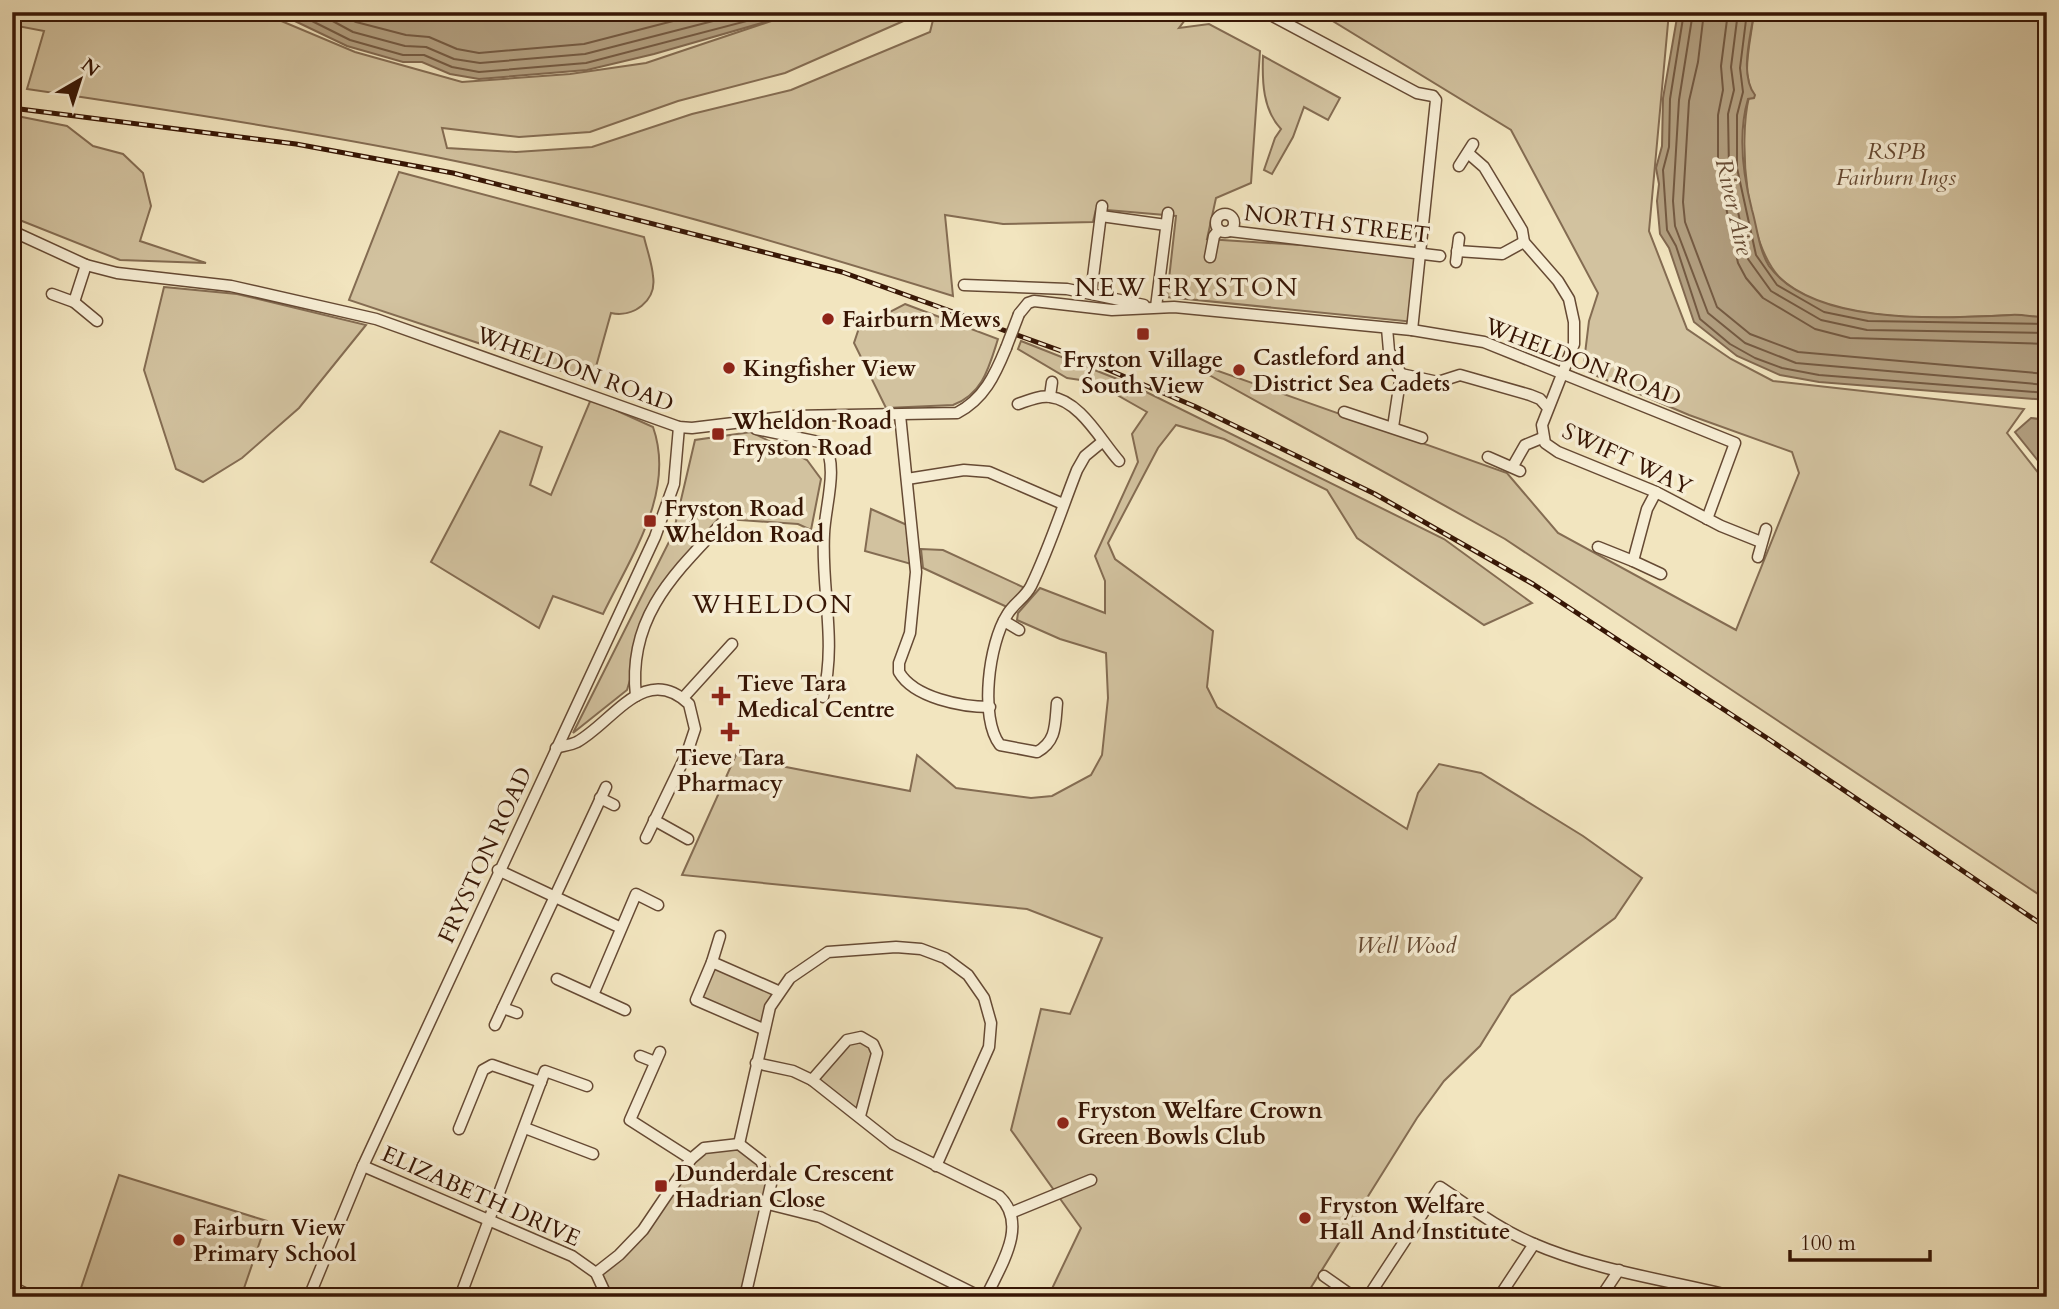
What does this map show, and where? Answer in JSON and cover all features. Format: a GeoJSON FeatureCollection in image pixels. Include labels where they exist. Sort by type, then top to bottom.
{"type":"FeatureCollection","features":[{"type":"Feature","properties":{"kind":"street"},"geometry":{"type":"LineString","coordinates":[[1267,12],[1418,93],[1433,96],[1436,100],[1423,253],[1412,330]]}},
{"type":"Feature","properties":{"kind":"street","name":"SWIFT WAY"},"geometry":{"type":"LineString","coordinates":[[1459,166],[1470,149],[1522,230],[1524,242],[1558,281],[1569,299],[1574,322],[1574,344],[1565,373],[1542,425],[1542,438],[1558,452],[1656,492],[1707,519],[1761,542]]}},
{"type":"Feature","properties":{"kind":"street"},"geometry":{"type":"LineString","coordinates":[[1091,293],[1102,211],[1166,225]]}},
{"type":"Feature","properties":{"kind":"street"},"geometry":{"type":"LineString","coordinates":[[964,285],[1025,286],[1091,293],[1154,307],[1168,213]]}},
{"type":"Feature","properties":{"kind":"street","name":"NORTH STREET"},"geometry":{"type":"LineString","coordinates":[[1210,257],[1214,236],[1225,230],[1440,256]]}},
{"type":"Feature","properties":{"kind":"street","name":"WHELDON ROAD"},"geometry":{"type":"LineString","coordinates":[[12,231],[86,265],[117,273],[231,286],[376,319],[679,427],[702,428],[749,420],[957,413],[968,407],[996,373],[1020,314],[1028,303],[1034,301],[1112,310],[1154,307],[1412,330],[1484,342],[1735,443],[1707,519]]}},
{"type":"Feature","properties":{"kind":"street"},"geometry":{"type":"LineString","coordinates":[[1456,262],[1459,238]]}},
{"type":"Feature","properties":{"kind":"street"},"geometry":{"type":"LineString","coordinates":[[1457,251],[1502,254],[1524,242]]}},
{"type":"Feature","properties":{"kind":"street"},"geometry":{"type":"LineString","coordinates":[[74,302],[86,265]]}},
{"type":"Feature","properties":{"kind":"street"},"geometry":{"type":"LineString","coordinates":[[52,294],[74,302],[97,321]]}},
{"type":"Feature","properties":{"kind":"street"},"geometry":{"type":"LineString","coordinates":[[1387,328],[1389,351],[1401,374],[1393,426]]}},
{"type":"Feature","properties":{"kind":"street"},"geometry":{"type":"LineString","coordinates":[[1401,374],[1438,382],[1460,375],[1530,395],[1540,399],[1548,408]]}},
{"type":"Feature","properties":{"kind":"street"},"geometry":{"type":"LineString","coordinates":[[1050,396],[1052,382]]}},
{"type":"Feature","properties":{"kind":"street"},"geometry":{"type":"LineString","coordinates":[[1017,404],[1050,396],[1065,402],[1079,413],[1119,461]]}},
{"type":"Feature","properties":{"kind":"street"},"geometry":{"type":"LineString","coordinates":[[1345,412],[1422,438]]}},
{"type":"Feature","properties":{"kind":"street"},"geometry":{"type":"LineString","coordinates":[[900,415],[916,572],[910,633],[899,663],[899,672],[914,687],[931,694],[957,704],[990,707]]}},
{"type":"Feature","properties":{"kind":"street"},"geometry":{"type":"LineString","coordinates":[[749,420],[756,429],[824,443],[831,457],[824,534],[831,657],[823,697]]}},
{"type":"Feature","properties":{"kind":"street","name":"FRYSTON ROAD"},"geometry":{"type":"LineString","coordinates":[[309,1297],[363,1166],[668,505],[674,484],[679,427]]}},
{"type":"Feature","properties":{"kind":"street"},"geometry":{"type":"LineString","coordinates":[[1488,457],[1517,469],[1525,445],[1542,438]]}},
{"type":"Feature","properties":{"kind":"street"},"geometry":{"type":"LineString","coordinates":[[1057,703],[1054,735],[1049,745],[1037,752],[1000,745],[993,737],[989,680],[992,654],[1004,621],[1031,586],[1085,456],[1102,442]]}},
{"type":"Feature","properties":{"kind":"street"},"geometry":{"type":"LineString","coordinates":[[907,479],[964,470],[989,472],[1063,505]]}},
{"type":"Feature","properties":{"kind":"street"},"geometry":{"type":"LineString","coordinates":[[1633,561],[1647,509],[1656,492]]}},
{"type":"Feature","properties":{"kind":"street"},"geometry":{"type":"LineString","coordinates":[[636,696],[633,669],[637,646],[652,606],[670,578],[726,519]]}},
{"type":"Feature","properties":{"kind":"street"},"geometry":{"type":"LineString","coordinates":[[1758,556],[1766,529]]}},
{"type":"Feature","properties":{"kind":"street"},"geometry":{"type":"LineString","coordinates":[[1598,547],[1661,574]]}},
{"type":"Feature","properties":{"kind":"street"},"geometry":{"type":"LineString","coordinates":[[1004,621],[1019,630]]}},
{"type":"Feature","properties":{"kind":"street"},"geometry":{"type":"LineString","coordinates":[[683,698],[732,644]]}},
{"type":"Feature","properties":{"kind":"street"},"geometry":{"type":"LineString","coordinates":[[556,748],[577,742],[636,696],[654,689],[669,690],[683,698],[689,704],[695,729],[687,753],[646,838]]}},
{"type":"Feature","properties":{"kind":"street"},"geometry":{"type":"LineString","coordinates":[[495,1025],[606,786]]}},
{"type":"Feature","properties":{"kind":"street"},"geometry":{"type":"LineString","coordinates":[[600,799],[614,805]]}},
{"type":"Feature","properties":{"kind":"street"},"geometry":{"type":"LineString","coordinates":[[654,820],[688,839]]}},
{"type":"Feature","properties":{"kind":"street"},"geometry":{"type":"LineString","coordinates":[[498,870],[619,927]]}},
{"type":"Feature","properties":{"kind":"street"},"geometry":{"type":"LineString","coordinates":[[593,995],[619,927],[636,894],[657,905]]}},
{"type":"Feature","properties":{"kind":"street"},"geometry":{"type":"LineString","coordinates":[[720,936],[696,1000],[763,1029]]}},
{"type":"Feature","properties":{"kind":"street"},"geometry":{"type":"LineString","coordinates":[[738,1144],[763,1029],[778,991],[806,964],[828,952],[921,948],[945,958],[968,975],[984,998],[990,1023],[989,1047],[936,1166]]}},
{"type":"Feature","properties":{"kind":"street"},"geometry":{"type":"LineString","coordinates":[[712,962],[778,991]]}},
{"type":"Feature","properties":{"kind":"street"},"geometry":{"type":"LineString","coordinates":[[557,979],[625,1010]]}},
{"type":"Feature","properties":{"kind":"street"},"geometry":{"type":"LineString","coordinates":[[503,1008],[517,1013]]}},
{"type":"Feature","properties":{"kind":"street"},"geometry":{"type":"LineString","coordinates":[[812,1080],[847,1040],[861,1037],[873,1044],[877,1053],[860,1116]]}},
{"type":"Feature","properties":{"kind":"street"},"geometry":{"type":"LineString","coordinates":[[640,1056],[657,1057],[631,1120],[691,1158]]}},
{"type":"Feature","properties":{"kind":"street"},"geometry":{"type":"LineString","coordinates":[[756,1063],[793,1071],[812,1080],[893,1144],[999,1196],[1013,1212],[1012,1233],[1007,1252],[986,1297]]}},
{"type":"Feature","properties":{"kind":"street"},"geometry":{"type":"LineString","coordinates":[[459,1129],[483,1070],[492,1065],[541,1082]]}},
{"type":"Feature","properties":{"kind":"street"},"geometry":{"type":"LineString","coordinates":[[460,1297],[545,1072],[587,1086]]}},
{"type":"Feature","properties":{"kind":"street"},"geometry":{"type":"LineString","coordinates":[[525,1128],[593,1154]]}},
{"type":"Feature","properties":{"kind":"street"},"geometry":{"type":"LineString","coordinates":[[596,1273],[643,1230],[691,1158],[704,1148],[738,1144],[761,1161],[771,1184],[744,1297]]}},
{"type":"Feature","properties":{"kind":"street","name":"ELIZABETH DRIVE"},"geometry":{"type":"LineString","coordinates":[[363,1166],[572,1256],[596,1273],[607,1297]]}},
{"type":"Feature","properties":{"kind":"street"},"geometry":{"type":"LineString","coordinates":[[1013,1212],[1091,1180]]}},
{"type":"Feature","properties":{"kind":"street"},"geometry":{"type":"LineString","coordinates":[[1368,1297],[1440,1187],[1503,1229],[1534,1244],[1698,1292],[1736,1297]]}},
{"type":"Feature","properties":{"kind":"street"},"geometry":{"type":"LineString","coordinates":[[768,1205],[820,1217],[981,1297]]}},
{"type":"Feature","properties":{"kind":"street"},"geometry":{"type":"LineString","coordinates":[[1499,1297],[1534,1244]]}},
{"type":"Feature","properties":{"kind":"street"},"geometry":{"type":"LineString","coordinates":[[1601,1297],[1619,1270]]}},
{"type":"Feature","properties":{"kind":"street"},"geometry":{"type":"LineString","coordinates":[[1324,1276],[1354,1297]]}},
{"type":"Feature","properties":{"kind":"street"},"geometry":{"type":"LineString","coordinates":[[12,1287],[33,1297]]}},
{"type":"Feature","properties":{"kind":"green space"},"geometry":{"type":"Polygon","coordinates":[[[12,12],[260,12],[355,52],[462,82],[570,74],[646,63],[798,12],[924,12],[785,73],[678,101],[590,132],[519,137],[442,128],[447,148],[516,152],[592,147],[692,114],[791,90],[930,32],[935,12],[1191,12],[1179,28],[1209,24],[1260,51],[1251,183],[1216,198],[1207,239],[1423,253],[1414,322],[1167,297],[1176,216],[1096,209],[1093,222],[1003,224],[945,215],[953,296],[696,220],[501,171],[283,129],[27,89],[44,31],[12,25],[12,12]]]}},
{"type":"Feature","properties":{"kind":"green space"},"geometry":{"type":"Polygon","coordinates":[[[1318,12],[1669,12],[1649,231],[1687,329],[1731,359],[1773,381],[2024,409],[2007,433],[2047,484],[2047,900],[1505,539],[1173,355],[1507,473],[1558,533],[1736,630],[1799,473],[1792,452],[1689,415],[1583,370],[1589,321],[1598,293],[1511,130],[1318,12]]]}},
{"type":"Feature","properties":{"kind":"green space","name":"RSPB Fairburn Ings"},"geometry":{"type":"Polygon","coordinates":[[[1754,12],[2047,12],[2047,317],[1923,317],[1859,312],[1829,305],[1802,294],[1781,279],[1769,263],[1760,242],[1753,218],[1745,165],[1744,140],[1750,90],[1747,63],[1754,12]]]}},
{"type":"Feature","properties":{"kind":"green space"},"geometry":{"type":"Polygon","coordinates":[[[1263,56],[1340,98],[1328,120],[1304,107],[1293,137],[1272,174],[1264,170],[1281,129],[1267,104],[1263,56]]]}},
{"type":"Feature","properties":{"kind":"green space"},"geometry":{"type":"Polygon","coordinates":[[[12,115],[67,126],[93,146],[123,154],[143,173],[151,206],[140,241],[206,263],[120,260],[12,217],[12,115]]]}},
{"type":"Feature","properties":{"kind":"green space"},"geometry":{"type":"Polygon","coordinates":[[[399,172],[644,237],[652,271],[651,293],[642,306],[635,310],[611,313],[592,381],[349,300],[399,172]]]}},
{"type":"Feature","properties":{"kind":"green space"},"geometry":{"type":"Polygon","coordinates":[[[164,287],[237,294],[366,325],[299,408],[242,458],[203,482],[176,469],[144,370],[164,287]]]}},
{"type":"Feature","properties":{"kind":"green space"},"geometry":{"type":"Polygon","coordinates":[[[905,304],[998,339],[978,387],[963,400],[953,405],[886,408],[854,343],[859,328],[905,304]]]}},
{"type":"Feature","properties":{"kind":"green space","name":"Well Wood"},"geometry":{"type":"Polygon","coordinates":[[[1021,341],[1130,384],[1444,539],[1532,603],[1484,625],[1357,538],[1327,490],[1224,439],[1176,425],[1158,448],[1108,543],[1115,559],[1213,631],[1207,687],[1217,707],[1407,829],[1418,793],[1439,764],[1481,773],[1583,836],[1642,878],[1615,918],[1511,996],[1480,1046],[1444,1081],[1417,1118],[1305,1297],[1048,1297],[1081,1228],[1011,1130],[1041,1009],[1070,1014],[1102,938],[1027,909],[682,875],[740,746],[786,767],[910,791],[917,755],[956,788],[1031,798],[1052,796],[1091,775],[1102,755],[1108,698],[1106,653],[1060,639],[1017,620],[1018,613],[1040,588],[1105,613],[1105,581],[1095,556],[1138,462],[1132,434],[1147,412],[1094,382],[1067,378],[1018,349],[1021,341]]]}},
{"type":"Feature","properties":{"kind":"green space"},"geometry":{"type":"Polygon","coordinates":[[[591,399],[653,427],[659,451],[655,499],[637,546],[603,614],[553,596],[539,628],[431,562],[500,431],[542,447],[530,485],[551,495],[591,399]]]}},
{"type":"Feature","properties":{"kind":"green space"},"geometry":{"type":"Polygon","coordinates":[[[751,432],[807,460],[821,479],[811,530],[798,524],[726,519],[652,606],[627,690],[573,733],[673,534],[695,440],[751,432]]]}},
{"type":"Feature","properties":{"kind":"green space"},"geometry":{"type":"Polygon","coordinates":[[[871,509],[907,525],[911,564],[865,551],[871,509]]]}},
{"type":"Feature","properties":{"kind":"green space"},"geometry":{"type":"Polygon","coordinates":[[[921,549],[943,550],[1025,588],[1007,607],[923,568],[921,549]]]}},
{"type":"Feature","properties":{"kind":"green space"},"geometry":{"type":"Polygon","coordinates":[[[712,962],[778,991],[763,1029],[696,1000],[712,962]]]}},
{"type":"Feature","properties":{"kind":"green space"},"geometry":{"type":"Polygon","coordinates":[[[861,1037],[877,1053],[860,1116],[812,1080],[847,1040],[861,1037]]]}},
{"type":"Feature","properties":{"kind":"green space"},"geometry":{"type":"Polygon","coordinates":[[[739,1144],[768,1173],[745,1297],[607,1297],[596,1273],[619,1255],[704,1148],[739,1144]]]}},
{"type":"Feature","properties":{"kind":"green space","name":"Fairburn View Primary School"},"geometry":{"type":"Polygon","coordinates":[[[119,1175],[267,1221],[241,1297],[78,1297],[119,1175]]]}},
{"type":"Feature","properties":{"kind":"water"},"geometry":{"type":"Polygon","coordinates":[[[276,12],[800,12],[654,54],[587,70],[479,79],[450,74],[422,62],[403,62],[347,46],[276,12]]]}},
{"type":"Feature","properties":{"kind":"water","name":"River Aire"},"geometry":{"type":"Polygon","coordinates":[[[1678,12],[1754,12],[1747,66],[1750,86],[1755,95],[1754,98],[1748,99],[1745,112],[1743,154],[1749,197],[1761,246],[1769,266],[1790,286],[1816,300],[1847,309],[1916,317],[2047,317],[2047,400],[1819,382],[1780,375],[1737,356],[1694,322],[1669,248],[1660,234],[1657,201],[1659,184],[1656,168],[1662,146],[1663,98],[1678,12]]]}},
{"type":"Feature","properties":{"kind":"water"},"geometry":{"type":"Polygon","coordinates":[[[2031,418],[2047,420],[2047,472],[2015,432],[2031,418]]]}},
{"type":"Feature","properties":{"kind":"railway"},"geometry":{"type":"LineString","coordinates":[[12,108],[296,144],[453,173],[842,272],[1078,357],[1194,406],[1375,494],[1533,584],[1770,740],[2047,928]]}},
{"type":"Feature","properties":{"kind":"place","name":"Fairburn Mews"},"geometry":{"type":"Point","coordinates":[828,319]}},
{"type":"Feature","properties":{"kind":"place","name":"Fryston Village South View"},"geometry":{"type":"Point","coordinates":[1143,334]}},
{"type":"Feature","properties":{"kind":"place","name":"Kingfisher View"},"geometry":{"type":"Point","coordinates":[729,368]}},
{"type":"Feature","properties":{"kind":"place","name":"Castleford and District Sea Cadets"},"geometry":{"type":"Point","coordinates":[1239,370]}},
{"type":"Feature","properties":{"kind":"place","name":"Wheldon Road Fryston Road"},"geometry":{"type":"Point","coordinates":[718,434]}},
{"type":"Feature","properties":{"kind":"place","name":"Fryston Road Wheldon Road"},"geometry":{"type":"Point","coordinates":[650,521]}},
{"type":"Feature","properties":{"kind":"place","name":"Tieve Tara Medical Centre"},"geometry":{"type":"Point","coordinates":[721,696]}},
{"type":"Feature","properties":{"kind":"place","name":"Tieve Tara Pharmacy"},"geometry":{"type":"Point","coordinates":[730,732]}},
{"type":"Feature","properties":{"kind":"place","name":"Fryston Welfare Crown Green Bowls Club"},"geometry":{"type":"Point","coordinates":[1063,1123]}},
{"type":"Feature","properties":{"kind":"place","name":"Dunderdale Crescent Hadrian Close"},"geometry":{"type":"Point","coordinates":[661,1186]}},
{"type":"Feature","properties":{"kind":"place","name":"Fryston Welfare Hall And Institute"},"geometry":{"type":"Point","coordinates":[1305,1218]}},
{"type":"Feature","properties":{"kind":"place","name":"Fairburn View Primary School"},"geometry":{"type":"Point","coordinates":[179,1240]}},
{"type":"Feature","properties":{"kind":"district","name":"NEW FRYSTON"},"geometry":{"type":"Point","coordinates":[1187,287]}},
{"type":"Feature","properties":{"kind":"district","name":"WHELDON"},"geometry":{"type":"Point","coordinates":[773,604]}}]}
